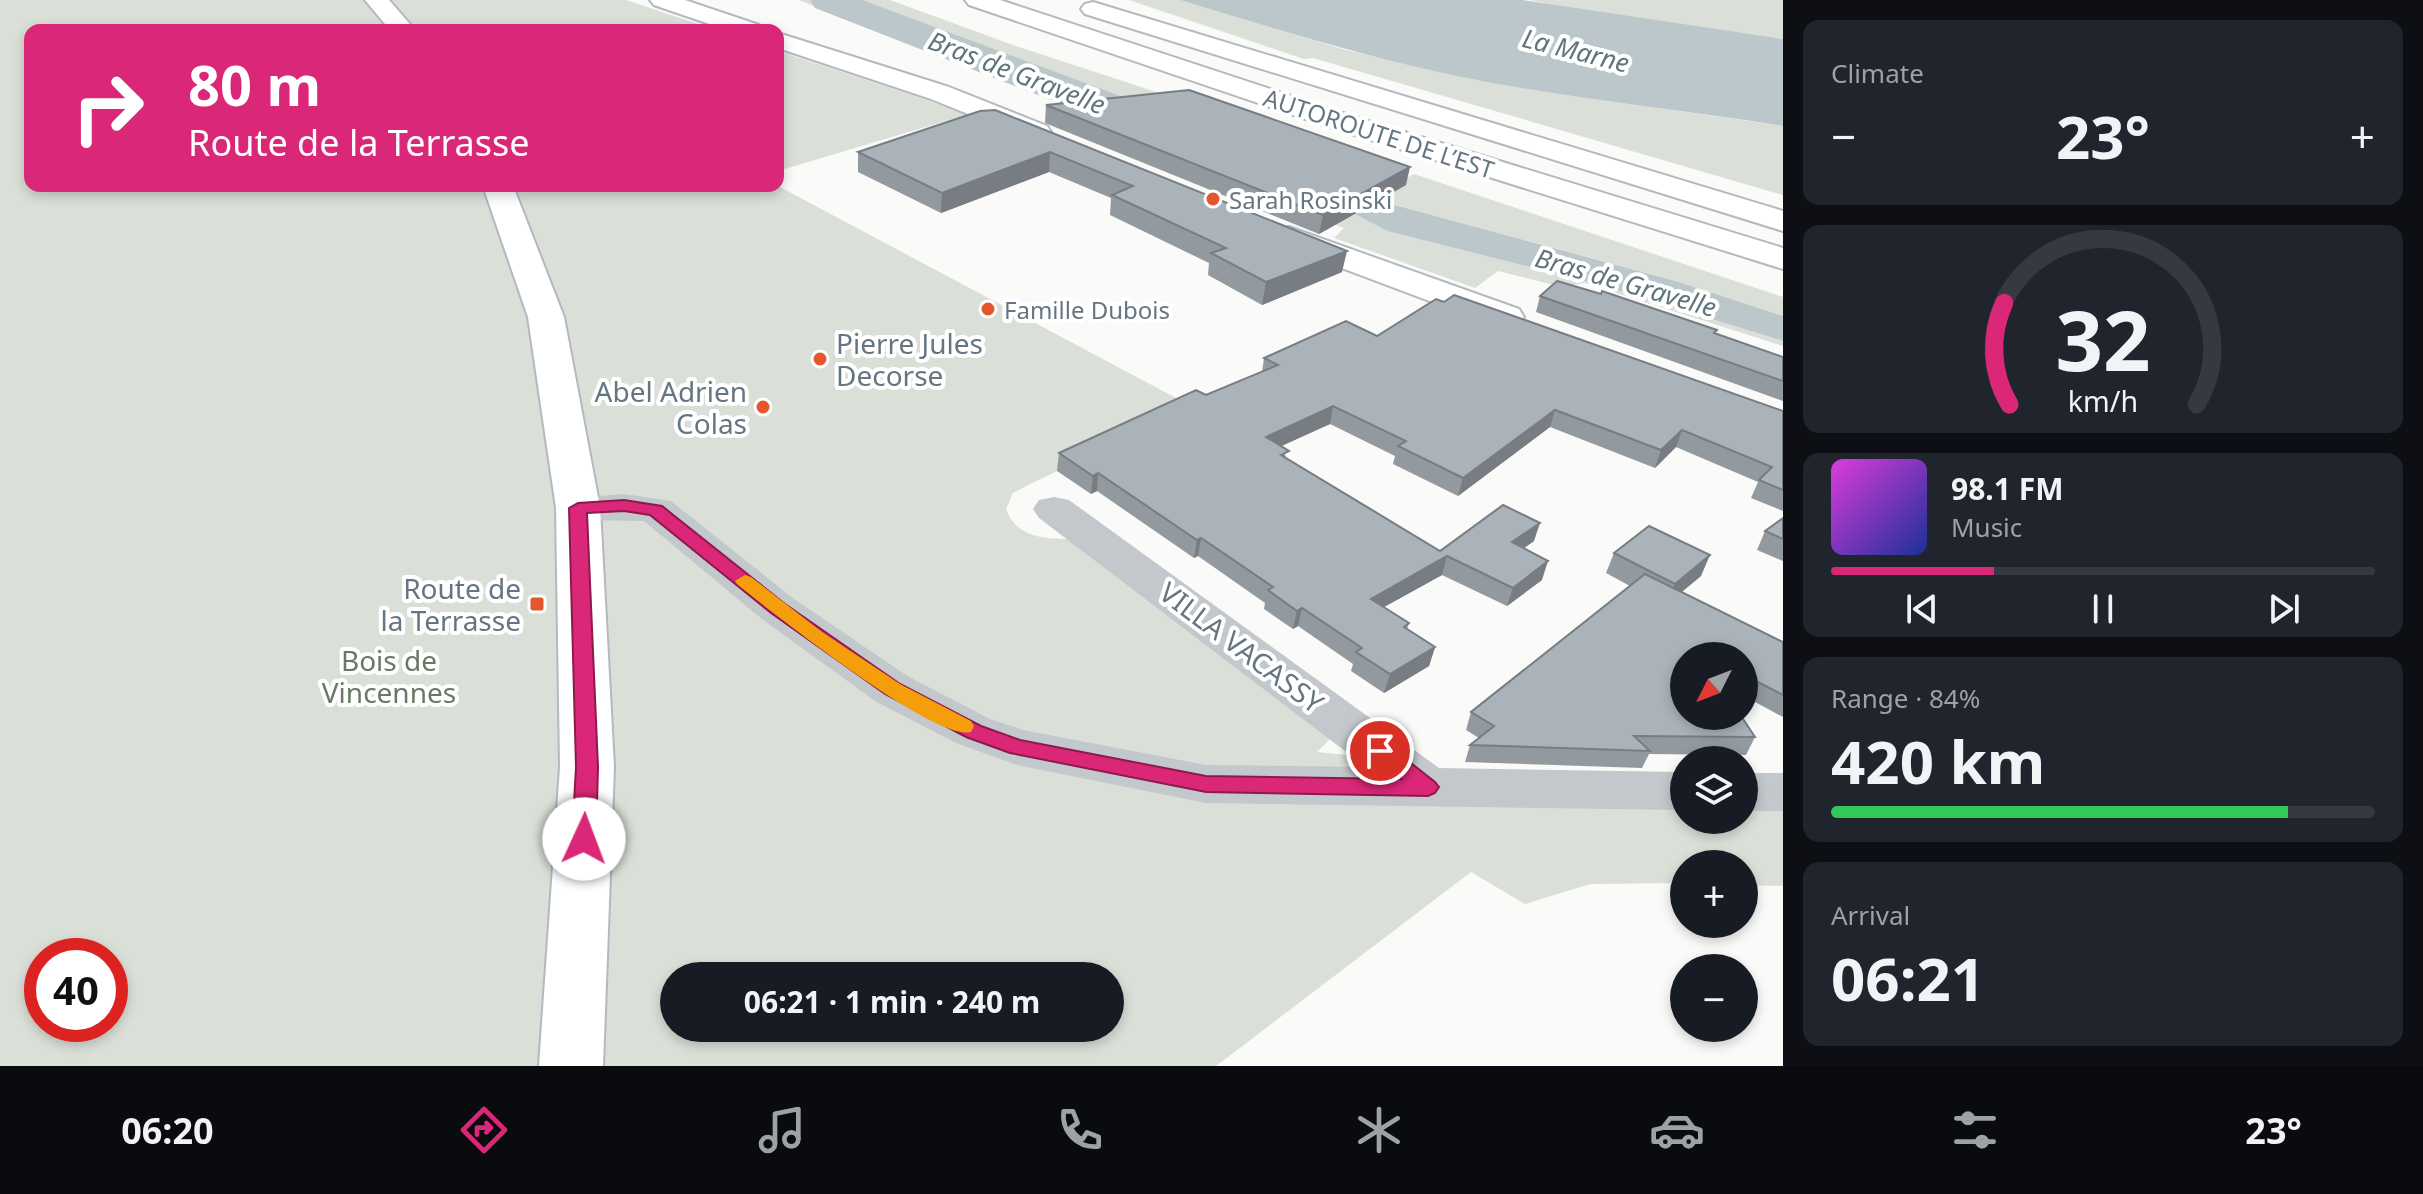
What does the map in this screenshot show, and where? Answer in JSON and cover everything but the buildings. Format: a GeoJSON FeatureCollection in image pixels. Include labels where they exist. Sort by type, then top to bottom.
{"type":"FeatureCollection","features":[{"type":"Feature","properties":{"kind":"main road"},"geometry":{"type":"LineString","coordinates":[[377,0],[398,24]]}},
{"type":"Feature","properties":{"kind":"main road"},"geometry":{"type":"LineString","coordinates":[[662,0],[732,24]]}},
{"type":"Feature","properties":{"kind":"main road","name":"AUTOROUTE DE L’EST"},"geometry":{"type":"LineString","coordinates":[[977,0],[1336,120],[1783,259]]}},
{"type":"Feature","properties":{"kind":"main road","name":"AUTOROUTE DE L’EST"},"geometry":{"type":"LineString","coordinates":[[1067,0],[1292,72],[1783,221]]}},
{"type":"Feature","properties":{"kind":"main road"},"geometry":{"type":"LineString","coordinates":[[784,42],[940,93],[1067,144]]}},
{"type":"Feature","properties":{"kind":"main road"},"geometry":{"type":"LineString","coordinates":[[500,192],[546,317],[578,508],[587,767],[571,1066]]}},
{"type":"Feature","properties":{"kind":"main road"},"geometry":{"type":"LineString","coordinates":[[1254,223],[1528,325]]}},
{"type":"Feature","properties":{"kind":"street"},"geometry":{"type":"LineString","coordinates":[[578,508],[624,506],[656,510],[778,609],[892,689],[973,731],[1017,747],[1206,784],[1670,791]]}},
{"type":"Feature","properties":{"kind":"street","name":"VILLA VACASSY"},"geometry":{"type":"LineString","coordinates":[[1054,509],[1428,787]]}},
{"type":"Feature","properties":{"kind":"street"},"geometry":{"type":"LineString","coordinates":[[1758,792],[1783,792]]}},
{"type":"Feature","properties":{"kind":"green space","name":"Bois de Vincennes"},"geometry":{"type":"Polygon","coordinates":[[[0,0],[626,0],[698,24],[24,24],[24,192],[784,192],[784,189],[1193,407],[1013,493],[1006,509],[1016,526],[1023,531],[1040,537],[1069,539],[1331,738],[1317,752],[1357,756],[1399,788],[1670,791],[1670,834],[1758,834],[1758,792],[1783,792],[1783,886],[1758,885],[1758,850],[1670,850],[1670,883],[1590,884],[1525,904],[1471,872],[1216,1066],[0,1066],[0,0]]]}},
{"type":"Feature","properties":{"kind":"green space"},"geometry":{"type":"Polygon","coordinates":[[[798,0],[890,0],[1013,45],[1342,153],[1106,114],[798,0]]]}},
{"type":"Feature","properties":{"kind":"green space"},"geometry":{"type":"Polygon","coordinates":[[[1129,0],[1180,0],[1342,49],[1458,76],[1559,94],[1783,126],[1783,195],[1313,58],[1304,59],[1129,0]]]}},
{"type":"Feature","properties":{"kind":"green space"},"geometry":{"type":"Polygon","coordinates":[[[1529,0],[1783,0],[1783,39],[1607,15],[1529,0]]]}},
{"type":"Feature","properties":{"kind":"green space"},"geometry":{"type":"Polygon","coordinates":[[[784,53],[969,114],[784,169],[784,53]]]}},
{"type":"Feature","properties":{"kind":"green space"},"geometry":{"type":"Polygon","coordinates":[[[1414,174],[1783,297],[1783,316],[1679,282],[1381,201],[1356,214],[1387,231],[1597,284],[1783,341],[1783,346],[1585,283],[1562,287],[1498,271],[1475,288],[1334,238],[1344,228],[1325,221],[1414,174]]]}},
{"type":"Feature","properties":{"kind":"water","name":"La Marne"},"geometry":{"type":"Polygon","coordinates":[[[1180,0],[1523,0],[1783,39],[1783,126],[1457,76],[1352,51],[1180,0]]]}},
{"type":"Feature","properties":{"kind":"water","name":"Bras de Gravelle"},"geometry":{"type":"Polygon","coordinates":[[[1380,201],[1679,282],[1783,316],[1783,341],[1597,284],[1387,231],[1355,214],[1380,201]]]}},
{"type":"Feature","properties":{"kind":"waterway","name":"Bras de Gravelle"},"geometry":{"type":"LineString","coordinates":[[828,0],[1185,136]]}},
{"type":"Feature","properties":{"kind":"slow traffic"},"geometry":{"type":"LineString","coordinates":[[745,581],[778,609],[892,689],[964,726]]}},
{"type":"Feature","properties":{"kind":"place","name":"Sarah Rosinski"},"geometry":{"type":"Point","coordinates":[1213,199]}},
{"type":"Feature","properties":{"kind":"place","name":"Famille Dubois"},"geometry":{"type":"Point","coordinates":[988,309]}},
{"type":"Feature","properties":{"kind":"place","name":"Pierre Jules Decorse"},"geometry":{"type":"Point","coordinates":[820,359]}},
{"type":"Feature","properties":{"kind":"place","name":"Abel Adrien Colas"},"geometry":{"type":"Point","coordinates":[763,407]}},
{"type":"Feature","properties":{"kind":"place","name":"Route de la Terrasse"},"geometry":{"type":"Point","coordinates":[537,604]}},
{"type":"Feature","properties":{"kind":"route"},"geometry":{"type":"LineString","coordinates":[[584,839],[587,767],[578,508],[624,506],[656,510],[778,609],[892,689],[973,731],[1017,747],[1206,784],[1428,787],[1380,751]]}}]}
